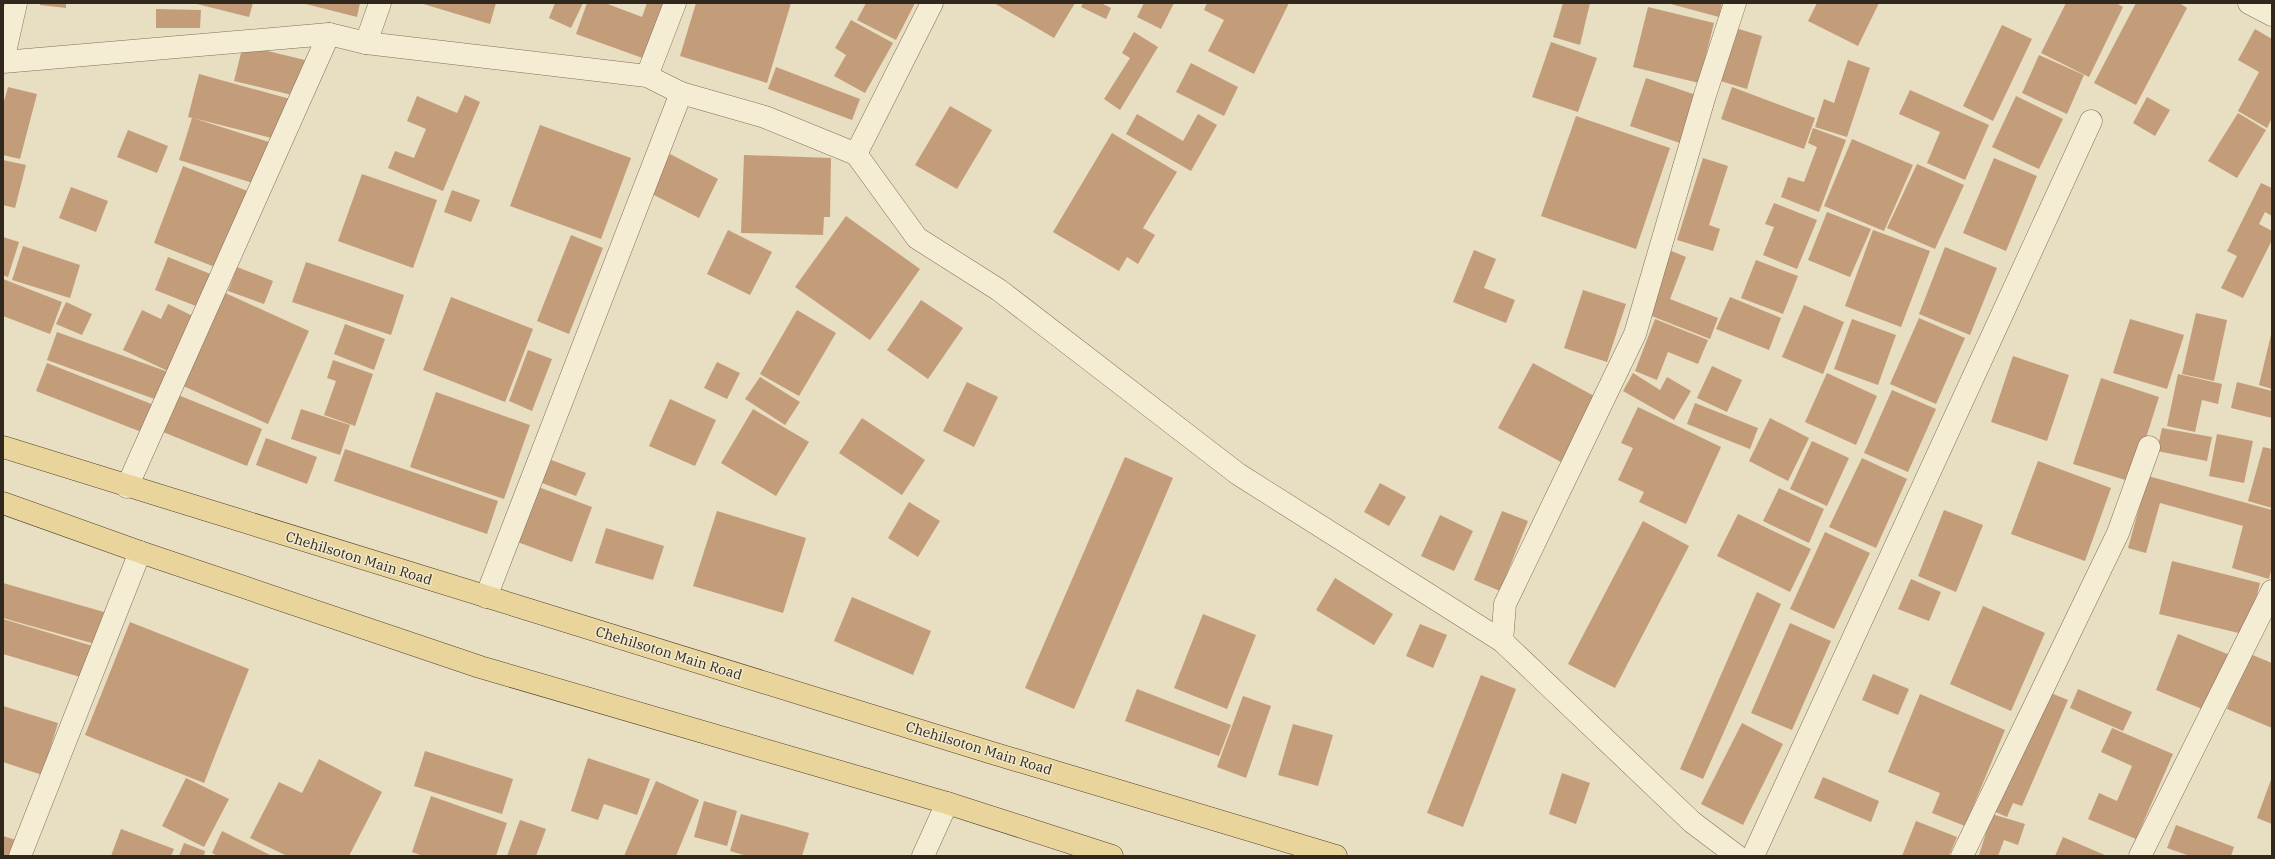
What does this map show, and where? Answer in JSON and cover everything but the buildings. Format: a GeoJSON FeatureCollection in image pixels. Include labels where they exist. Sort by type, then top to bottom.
{"type":"FeatureCollection","features":[{"type":"Feature","properties":{"kind":"main road","name":"Chehilsoton Main Road"},"geometry":{"type":"LineString","coordinates":[[3,447],[127,487],[1336,856]]}},
{"type":"Feature","properties":{"kind":"main road"},"geometry":{"type":"LineString","coordinates":[[3,503],[140,552],[480,667],[947,803],[1112,856]]}},
{"type":"Feature","properties":{"kind":"street"},"geometry":{"type":"LineString","coordinates":[[16,3],[3,61],[329,34],[366,43],[647,76],[681,93],[765,118],[856,154],[917,238],[999,290],[1238,474],[1502,641],[1692,822],[1737,856]]}},
{"type":"Feature","properties":{"kind":"street"},"geometry":{"type":"LineString","coordinates":[[366,43],[380,3]]}},
{"type":"Feature","properties":{"kind":"street"},"geometry":{"type":"LineString","coordinates":[[647,76],[675,3]]}},
{"type":"Feature","properties":{"kind":"street"},"geometry":{"type":"LineString","coordinates":[[856,154],[932,3]]}},
{"type":"Feature","properties":{"kind":"street"},"geometry":{"type":"LineString","coordinates":[[1502,641],[1505,604],[1635,334],[1705,95],[1735,3]]}},
{"type":"Feature","properties":{"kind":"street"},"geometry":{"type":"LineString","coordinates":[[2250,3],[2272,15]]}},
{"type":"Feature","properties":{"kind":"street"},"geometry":{"type":"LineString","coordinates":[[127,487],[329,34]]}},
{"type":"Feature","properties":{"kind":"street"},"geometry":{"type":"LineString","coordinates":[[486,597],[681,93]]}},
{"type":"Feature","properties":{"kind":"street"},"geometry":{"type":"LineString","coordinates":[[1753,856],[2091,121]]}},
{"type":"Feature","properties":{"kind":"street"},"geometry":{"type":"LineString","coordinates":[[1962,856],[2118,533],[2149,447]]}},
{"type":"Feature","properties":{"kind":"street"},"geometry":{"type":"LineString","coordinates":[[20,856],[140,552]]}},
{"type":"Feature","properties":{"kind":"street"},"geometry":{"type":"LineString","coordinates":[[2140,856],[2272,591]]}},
{"type":"Feature","properties":{"kind":"street"},"geometry":{"type":"LineString","coordinates":[[923,856],[947,803]]}}]}
